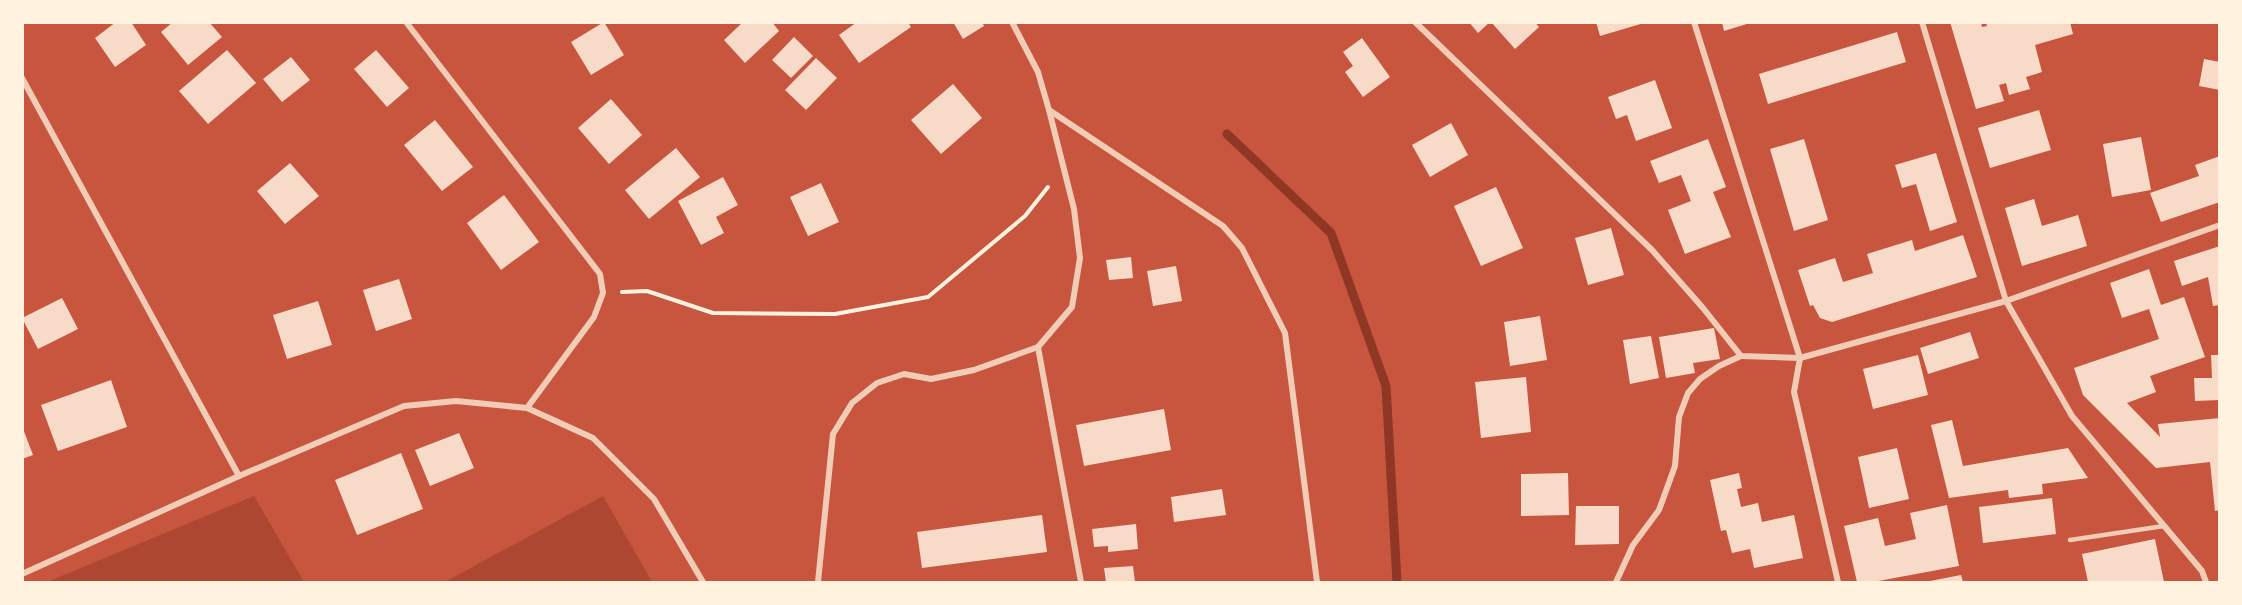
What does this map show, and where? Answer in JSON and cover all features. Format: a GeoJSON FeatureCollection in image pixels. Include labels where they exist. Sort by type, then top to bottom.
{"type":"FeatureCollection","features":[{"type":"Feature","properties":{"kind":"street"},"geometry":{"type":"LineString","coordinates":[[406,22],[600,274],[603,293],[594,317],[527,408]]}},
{"type":"Feature","properties":{"kind":"street"},"geometry":{"type":"LineString","coordinates":[[818,582],[833,434],[852,403],[877,383],[904,374],[931,379],[974,370],[1038,347],[1072,307],[1080,258],[1074,209],[1038,72],[1012,22]]}},
{"type":"Feature","properties":{"kind":"street"},"geometry":{"type":"LineString","coordinates":[[1415,22],[1652,250],[1741,356]]}},
{"type":"Feature","properties":{"kind":"street"},"geometry":{"type":"LineString","coordinates":[[1694,22],[1800,358],[1794,392],[1838,582]]}},
{"type":"Feature","properties":{"kind":"street"},"geometry":{"type":"LineString","coordinates":[[1922,22],[2006,301],[2072,416],[2202,571],[2206,582]]}},
{"type":"Feature","properties":{"kind":"street"},"geometry":{"type":"LineString","coordinates":[[22,78],[239,476]]}},
{"type":"Feature","properties":{"kind":"street"},"geometry":{"type":"LineString","coordinates":[[1049,110],[1223,226],[1242,248],[1285,333],[1317,582]]}},
{"type":"Feature","properties":{"kind":"street"},"geometry":{"type":"LineString","coordinates":[[1616,582],[1623,563],[1659,510],[1675,466],[1679,417],[1688,393],[1700,379],[1719,366],[1741,356],[1800,358],[2006,301],[2220,225]]}},
{"type":"Feature","properties":{"kind":"street"},"geometry":{"type":"LineString","coordinates":[[1038,347],[1081,582]]}},
{"type":"Feature","properties":{"kind":"street"},"geometry":{"type":"LineString","coordinates":[[22,573],[239,476],[404,406],[456,401],[527,408],[593,438],[654,499],[703,582]]}},
{"type":"Feature","properties":{"kind":"lane"},"geometry":{"type":"LineString","coordinates":[[2070,540],[2164,526]]}},
{"type":"Feature","properties":{"kind":"path"},"geometry":{"type":"LineString","coordinates":[[603,293],[647,291],[713,314],[835,314],[928,297],[1025,216],[1064,167]]}},
{"type":"Feature","properties":{"kind":"shaded area"},"geometry":{"type":"Polygon","coordinates":[[[254,496],[304,582],[47,582],[254,496]]]}},
{"type":"Feature","properties":{"kind":"shaded area"},"geometry":{"type":"Polygon","coordinates":[[[603,496],[652,582],[445,582],[603,496]]]}},
{"type":"Feature","properties":{"kind":"building"},"geometry":{"type":"Polygon","coordinates":[[[116,22],[131,22],[146,45],[115,67],[95,38],[116,22]]]}},
{"type":"Feature","properties":{"kind":"building"},"geometry":{"type":"Polygon","coordinates":[[[173,22],[209,22],[222,37],[188,65],[161,32],[173,22]]]}},
{"type":"Feature","properties":{"kind":"building"},"geometry":{"type":"Polygon","coordinates":[[[604,22],[624,55],[591,75],[571,42],[604,22]]]}},
{"type":"Feature","properties":{"kind":"building"},"geometry":{"type":"Polygon","coordinates":[[[743,22],[772,22],[779,31],[745,63],[724,40],[743,22]]]}},
{"type":"Feature","properties":{"kind":"building"},"geometry":{"type":"Polygon","coordinates":[[[857,22],[908,22],[911,27],[859,63],[839,35],[857,22]]]}},
{"type":"Feature","properties":{"kind":"building"},"geometry":{"type":"Polygon","coordinates":[[[953,22],[982,22],[984,26],[963,39],[953,22]]]}},
{"type":"Feature","properties":{"kind":"building"},"geometry":{"type":"Polygon","coordinates":[[[1469,22],[1490,22],[1478,33],[1469,22]]]}},
{"type":"Feature","properties":{"kind":"building"},"geometry":{"type":"Polygon","coordinates":[[[1491,22],[1535,22],[1539,27],[1515,49],[1491,22]]]}},
{"type":"Feature","properties":{"kind":"building"},"geometry":{"type":"Polygon","coordinates":[[[1596,22],[1643,22],[1644,23],[1600,36],[1596,22]]]}},
{"type":"Feature","properties":{"kind":"building"},"geometry":{"type":"Polygon","coordinates":[[[1722,22],[1750,22],[1750,23],[1724,31],[1722,22]]]}},
{"type":"Feature","properties":{"kind":"building"},"geometry":{"type":"Polygon","coordinates":[[[1950,22],[1981,22],[1982,27],[1987,26],[1986,22],[2070,22],[2073,34],[2035,45],[2042,72],[2026,77],[2030,89],[2009,95],[2006,83],[1999,85],[2004,101],[1976,109],[1950,22]]]}},
{"type":"Feature","properties":{"kind":"building"},"geometry":{"type":"Polygon","coordinates":[[[1897,32],[1906,62],[1768,104],[1759,74],[1897,32]]]}},
{"type":"Feature","properties":{"kind":"building"},"geometry":{"type":"Polygon","coordinates":[[[794,37],[813,56],[791,78],[772,60],[794,37]]]}},
{"type":"Feature","properties":{"kind":"building"},"geometry":{"type":"Polygon","coordinates":[[[1362,38],[1390,77],[1363,97],[1345,72],[1353,66],[1343,52],[1362,38]]]}},
{"type":"Feature","properties":{"kind":"building"},"geometry":{"type":"Polygon","coordinates":[[[227,50],[256,83],[208,124],[179,91],[227,50]]]}},
{"type":"Feature","properties":{"kind":"building"},"geometry":{"type":"Polygon","coordinates":[[[376,50],[409,88],[387,107],[354,69],[376,50]]]}},
{"type":"Feature","properties":{"kind":"building"},"geometry":{"type":"Polygon","coordinates":[[[291,57],[310,80],[282,102],[263,79],[291,57]]]}},
{"type":"Feature","properties":{"kind":"building"},"geometry":{"type":"Polygon","coordinates":[[[816,58],[837,78],[806,110],[785,90],[816,58]]]}},
{"type":"Feature","properties":{"kind":"building"},"geometry":{"type":"Polygon","coordinates":[[[2204,59],[2220,62],[2220,90],[2199,86],[2204,59]]]}},
{"type":"Feature","properties":{"kind":"building"},"geometry":{"type":"Polygon","coordinates":[[[1655,80],[1672,128],[1636,141],[1627,115],[1616,119],[1608,97],[1655,80]]]}},
{"type":"Feature","properties":{"kind":"building"},"geometry":{"type":"Polygon","coordinates":[[[953,84],[982,118],[941,154],[911,120],[953,84]]]}},
{"type":"Feature","properties":{"kind":"building"},"geometry":{"type":"Polygon","coordinates":[[[611,99],[642,135],[609,164],[578,128],[611,99]]]}},
{"type":"Feature","properties":{"kind":"building"},"geometry":{"type":"Polygon","coordinates":[[[2039,110],[2051,150],[1990,168],[1978,128],[2039,110]]]}},
{"type":"Feature","properties":{"kind":"building"},"geometry":{"type":"Polygon","coordinates":[[[435,120],[473,167],[442,191],[404,145],[435,120]]]}},
{"type":"Feature","properties":{"kind":"building"},"geometry":{"type":"Polygon","coordinates":[[[1451,123],[1468,155],[1430,177],[1412,145],[1451,123]]]}},
{"type":"Feature","properties":{"kind":"building"},"geometry":{"type":"Polygon","coordinates":[[[2141,137],[2151,190],[2112,197],[2103,144],[2141,137]]]}},
{"type":"Feature","properties":{"kind":"building"},"geometry":{"type":"Polygon","coordinates":[[[1708,139],[1726,187],[1713,192],[1731,237],[1685,254],[1668,210],[1691,201],[1681,175],[1659,183],[1650,161],[1708,139]]]}},
{"type":"Feature","properties":{"kind":"building"},"geometry":{"type":"Polygon","coordinates":[[[1804,139],[1828,220],[1794,231],[1770,149],[1804,139]]]}},
{"type":"Feature","properties":{"kind":"building"},"geometry":{"type":"Polygon","coordinates":[[[676,148],[700,177],[649,219],[625,190],[676,148]]]}},
{"type":"Feature","properties":{"kind":"building"},"geometry":{"type":"Polygon","coordinates":[[[1936,153],[1957,222],[1930,231],[1916,184],[1902,188],[1895,165],[1936,153]]]}},
{"type":"Feature","properties":{"kind":"building"},"geometry":{"type":"Polygon","coordinates":[[[2220,156],[2220,202],[2161,222],[2150,193],[2199,176],[2195,165],[2220,156]]]}},
{"type":"Feature","properties":{"kind":"building"},"geometry":{"type":"Polygon","coordinates":[[[290,163],[319,196],[285,224],[257,191],[290,163]]]}},
{"type":"Feature","properties":{"kind":"building"},"geometry":{"type":"Polygon","coordinates":[[[723,177],[738,205],[716,217],[724,233],[701,245],[678,201],[723,177]]]}},
{"type":"Feature","properties":{"kind":"building"},"geometry":{"type":"Polygon","coordinates":[[[821,183],[839,222],[808,236],[790,197],[821,183]]]}},
{"type":"Feature","properties":{"kind":"building"},"geometry":{"type":"Polygon","coordinates":[[[1496,187],[1523,248],[1481,266],[1454,206],[1496,187]]]}},
{"type":"Feature","properties":{"kind":"building"},"geometry":{"type":"Polygon","coordinates":[[[504,195],[539,242],[501,270],[467,223],[504,195]]]}},
{"type":"Feature","properties":{"kind":"building"},"geometry":{"type":"Polygon","coordinates":[[[2034,199],[2042,226],[2078,215],[2087,246],[2022,266],[2005,208],[2034,199]]]}},
{"type":"Feature","properties":{"kind":"building"},"geometry":{"type":"Polygon","coordinates":[[[1611,228],[1624,275],[1588,285],[1575,238],[1611,228]]]}},
{"type":"Feature","properties":{"kind":"building"},"geometry":{"type":"Polygon","coordinates":[[[1963,235],[1977,277],[1832,322],[1820,318],[1813,305],[1810,306],[1798,270],[1835,258],[1843,282],[1873,273],[1867,254],[1912,240],[1915,251],[1963,235]]]}},
{"type":"Feature","properties":{"kind":"building"},"geometry":{"type":"Polygon","coordinates":[[[2220,246],[2220,305],[2213,306],[2208,277],[2182,286],[2174,261],[2220,246]]]}},
{"type":"Feature","properties":{"kind":"building"},"geometry":{"type":"Polygon","coordinates":[[[1131,257],[1133,278],[1109,280],[1106,260],[1131,257]]]}},
{"type":"Feature","properties":{"kind":"building"},"geometry":{"type":"Polygon","coordinates":[[[1176,266],[1182,301],[1153,306],[1147,271],[1176,266]]]}},
{"type":"Feature","properties":{"kind":"building"},"geometry":{"type":"Polygon","coordinates":[[[2149,269],[2161,305],[2184,297],[2205,357],[2150,376],[2156,392],[2127,403],[2160,437],[2158,424],[2220,418],[2220,510],[2215,511],[2210,462],[2156,468],[2083,395],[2074,368],[2159,339],[2149,309],[2122,318],[2110,283],[2149,269]]]}},
{"type":"Feature","properties":{"kind":"building"},"geometry":{"type":"Polygon","coordinates":[[[399,279],[412,319],[376,331],[363,290],[399,279]]]}},
{"type":"Feature","properties":{"kind":"building"},"geometry":{"type":"Polygon","coordinates":[[[62,298],[78,329],[38,349],[22,318],[62,298]]]}},
{"type":"Feature","properties":{"kind":"building"},"geometry":{"type":"Polygon","coordinates":[[[318,301],[332,345],[287,359],[273,315],[318,301]]]}},
{"type":"Feature","properties":{"kind":"building"},"geometry":{"type":"Polygon","coordinates":[[[1540,316],[1547,360],[1510,366],[1504,322],[1540,316]]]}},
{"type":"Feature","properties":{"kind":"building"},"geometry":{"type":"Polygon","coordinates":[[[1714,328],[1720,359],[1693,363],[1695,373],[1666,378],[1659,337],[1714,328]]]}},
{"type":"Feature","properties":{"kind":"building"},"geometry":{"type":"Polygon","coordinates":[[[1970,332],[1979,358],[1928,374],[1920,348],[1970,332]]]}},
{"type":"Feature","properties":{"kind":"building"},"geometry":{"type":"Polygon","coordinates":[[[1651,336],[1659,378],[1630,384],[1623,340],[1651,336]]]}},
{"type":"Feature","properties":{"kind":"building"},"geometry":{"type":"Polygon","coordinates":[[[1918,355],[1928,395],[1873,409],[1863,369],[1918,355]]]}},
{"type":"Feature","properties":{"kind":"building"},"geometry":{"type":"Polygon","coordinates":[[[2211,355],[2220,355],[2220,400],[2195,401],[2194,378],[2212,378],[2211,355]]]}},
{"type":"Feature","properties":{"kind":"building"},"geometry":{"type":"Polygon","coordinates":[[[1526,377],[1531,432],[1481,438],[1475,382],[1526,377]]]}},
{"type":"Feature","properties":{"kind":"building"},"geometry":{"type":"Polygon","coordinates":[[[111,380],[127,427],[58,451],[41,405],[111,380]]]}},
{"type":"Feature","properties":{"kind":"building"},"geometry":{"type":"Polygon","coordinates":[[[1164,409],[1171,450],[1084,466],[1076,425],[1164,409]]]}},
{"type":"Feature","properties":{"kind":"building"},"geometry":{"type":"Polygon","coordinates":[[[1952,420],[1963,466],[2068,448],[2088,478],[2042,484],[2043,494],[2009,498],[2008,490],[1949,498],[1931,425],[1952,420]]]}},
{"type":"Feature","properties":{"kind":"building"},"geometry":{"type":"Polygon","coordinates":[[[22,426],[33,455],[22,459],[22,426]]]}},
{"type":"Feature","properties":{"kind":"building"},"geometry":{"type":"Polygon","coordinates":[[[459,433],[474,468],[430,486],[415,450],[459,433]]]}},
{"type":"Feature","properties":{"kind":"building"},"geometry":{"type":"Polygon","coordinates":[[[1897,448],[1909,499],[1869,508],[1858,457],[1897,448]]]}},
{"type":"Feature","properties":{"kind":"building"},"geometry":{"type":"Polygon","coordinates":[[[401,453],[423,509],[357,535],[335,480],[401,453]]]}},
{"type":"Feature","properties":{"kind":"building"},"geometry":{"type":"Polygon","coordinates":[[[1568,473],[1569,515],[1521,516],[1521,474],[1568,473]]]}},
{"type":"Feature","properties":{"kind":"building"},"geometry":{"type":"Polygon","coordinates":[[[1739,473],[1742,488],[1737,489],[1741,507],[1758,503],[1762,522],[1794,515],[1803,558],[1754,568],[1750,549],[1732,553],[1726,530],[1721,531],[1710,480],[1739,473]]]}},
{"type":"Feature","properties":{"kind":"building"},"geometry":{"type":"Polygon","coordinates":[[[1222,489],[1226,515],[1174,522],[1171,497],[1222,489]]]}},
{"type":"Feature","properties":{"kind":"building"},"geometry":{"type":"Polygon","coordinates":[[[2052,498],[2056,534],[1983,543],[1979,507],[2052,498]]]}},
{"type":"Feature","properties":{"kind":"building"},"geometry":{"type":"Polygon","coordinates":[[[1947,505],[1959,566],[1873,582],[1857,582],[1844,526],[1878,518],[1885,546],[1916,539],[1910,513],[1947,505]]]}},
{"type":"Feature","properties":{"kind":"building"},"geometry":{"type":"Polygon","coordinates":[[[1576,506],[1619,506],[1619,544],[1575,545],[1576,506]]]}},
{"type":"Feature","properties":{"kind":"building"},"geometry":{"type":"Polygon","coordinates":[[[1042,515],[1047,552],[922,568],[917,532],[1042,515]]]}},
{"type":"Feature","properties":{"kind":"building"},"geometry":{"type":"Polygon","coordinates":[[[1136,524],[1138,549],[1108,552],[1108,546],[1094,547],[1092,529],[1136,524]]]}},
{"type":"Feature","properties":{"kind":"building"},"geometry":{"type":"Polygon","coordinates":[[[2155,539],[2164,582],[2088,582],[2082,554],[2155,539]]]}},
{"type":"Feature","properties":{"kind":"building"},"geometry":{"type":"Polygon","coordinates":[[[1133,566],[1135,582],[1106,582],[1104,568],[1133,566]]]}},
{"type":"Feature","properties":{"kind":"building"},"geometry":{"type":"Polygon","coordinates":[[[1961,575],[1963,582],[1930,582],[1930,581],[1961,575]]]}},
{"type":"Feature","properties":{"kind":"waterway"},"geometry":{"type":"LineString","coordinates":[[1227,134],[1331,233],[1386,386],[1397,582]]}}]}
